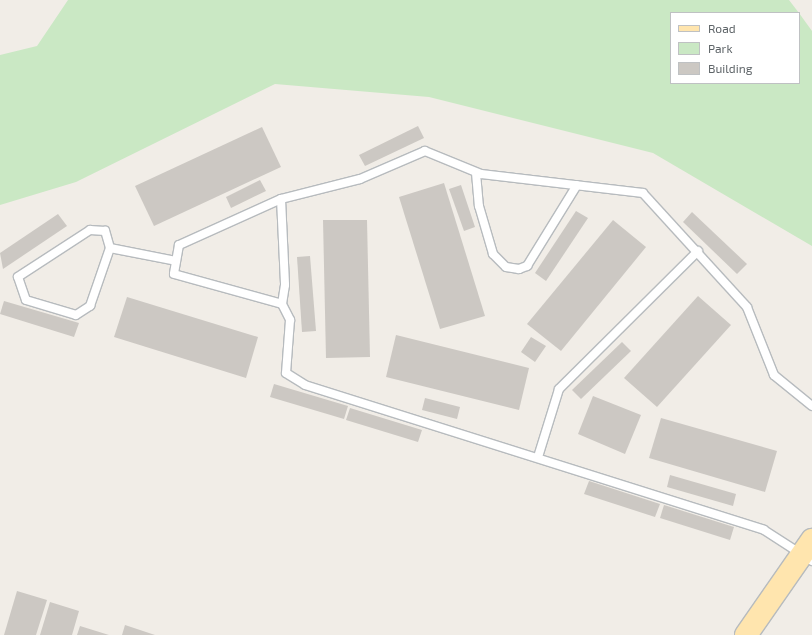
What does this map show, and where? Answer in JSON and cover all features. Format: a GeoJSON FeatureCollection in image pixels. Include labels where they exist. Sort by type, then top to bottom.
{"type":"FeatureCollection","features":[{"type":"Feature","properties":{"kind":"main road"},"geometry":{"type":"LineString","coordinates":[[746,635],[809,552]]}},
{"type":"Feature","properties":{"kind":"lane"},"geometry":{"type":"LineString","coordinates":[[282,304],[174,274],[179,245],[280,199],[360,179],[425,151],[476,173],[642,193],[698,250],[747,307],[774,375],[812,406]]}},
{"type":"Feature","properties":{"kind":"lane"},"geometry":{"type":"LineString","coordinates":[[476,173],[479,206],[493,254],[506,267],[519,269],[527,266],[577,185]]}},
{"type":"Feature","properties":{"kind":"lane"},"geometry":{"type":"LineString","coordinates":[[280,199],[285,285],[282,304],[290,320],[286,374],[305,385],[538,457],[764,530],[809,552]]}},
{"type":"Feature","properties":{"kind":"lane"},"geometry":{"type":"LineString","coordinates":[[90,230],[105,231],[110,248],[90,306],[76,315],[26,300],[18,277],[90,230]]}},
{"type":"Feature","properties":{"kind":"lane"},"geometry":{"type":"LineString","coordinates":[[110,248],[176,261]]}},
{"type":"Feature","properties":{"kind":"lane"},"geometry":{"type":"LineString","coordinates":[[538,457],[559,389],[698,250]]}},
{"type":"Feature","properties":{"kind":"green space"},"geometry":{"type":"Polygon","coordinates":[[[68,0],[789,0],[798,12],[670,12],[670,84],[800,84],[800,14],[812,31],[812,246],[653,153],[429,97],[275,84],[76,182],[0,205],[0,55],[37,46],[68,0]]]}},
{"type":"Feature","properties":{"kind":"building"},"geometry":{"type":"Polygon","coordinates":[[[418,126],[424,138],[365,166],[359,155],[418,126]]]}},
{"type":"Feature","properties":{"kind":"building"},"geometry":{"type":"Polygon","coordinates":[[[262,127],[281,167],[154,226],[135,186],[262,127]]]}},
{"type":"Feature","properties":{"kind":"building"},"geometry":{"type":"Polygon","coordinates":[[[260,180],[266,191],[231,208],[226,197],[260,180]]]}},
{"type":"Feature","properties":{"kind":"building"},"geometry":{"type":"Polygon","coordinates":[[[444,183],[485,316],[440,329],[399,197],[444,183]]]}},
{"type":"Feature","properties":{"kind":"building"},"geometry":{"type":"Polygon","coordinates":[[[461,185],[475,227],[464,231],[449,189],[461,185]]]}},
{"type":"Feature","properties":{"kind":"building"},"geometry":{"type":"Polygon","coordinates":[[[576,211],[588,218],[546,281],[535,273],[576,211]]]}},
{"type":"Feature","properties":{"kind":"building"},"geometry":{"type":"Polygon","coordinates":[[[692,212],[747,264],[737,274],[683,222],[692,212]]]}},
{"type":"Feature","properties":{"kind":"building"},"geometry":{"type":"Polygon","coordinates":[[[58,214],[67,226],[3,269],[0,253],[58,214]]]}},
{"type":"Feature","properties":{"kind":"building"},"geometry":{"type":"Polygon","coordinates":[[[323,220],[367,220],[370,357],[326,358],[323,220]]]}},
{"type":"Feature","properties":{"kind":"building"},"geometry":{"type":"Polygon","coordinates":[[[613,220],[646,247],[561,351],[527,324],[613,220]]]}},
{"type":"Feature","properties":{"kind":"building"},"geometry":{"type":"Polygon","coordinates":[[[310,256],[316,331],[302,332],[297,257],[310,256]]]}},
{"type":"Feature","properties":{"kind":"building"},"geometry":{"type":"Polygon","coordinates":[[[698,296],[731,325],[657,407],[624,378],[698,296]]]}},
{"type":"Feature","properties":{"kind":"building"},"geometry":{"type":"Polygon","coordinates":[[[127,297],[258,337],[246,378],[114,337],[127,297]]]}},
{"type":"Feature","properties":{"kind":"building"},"geometry":{"type":"Polygon","coordinates":[[[4,301],[79,323],[74,337],[0,314],[4,301]]]}},
{"type":"Feature","properties":{"kind":"building"},"geometry":{"type":"Polygon","coordinates":[[[396,335],[529,368],[519,410],[386,377],[396,335]]]}},
{"type":"Feature","properties":{"kind":"building"},"geometry":{"type":"Polygon","coordinates":[[[531,337],[546,346],[535,362],[521,352],[531,337]]]}},
{"type":"Feature","properties":{"kind":"building"},"geometry":{"type":"Polygon","coordinates":[[[622,342],[631,351],[581,399],[572,390],[622,342]]]}},
{"type":"Feature","properties":{"kind":"building"},"geometry":{"type":"Polygon","coordinates":[[[274,384],[348,406],[344,419],[270,397],[274,384]]]}},
{"type":"Feature","properties":{"kind":"building"},"geometry":{"type":"Polygon","coordinates":[[[593,396],[641,415],[625,454],[578,434],[593,396]]]}},
{"type":"Feature","properties":{"kind":"building"},"geometry":{"type":"Polygon","coordinates":[[[425,398],[460,407],[457,419],[422,410],[425,398]]]}},
{"type":"Feature","properties":{"kind":"building"},"geometry":{"type":"Polygon","coordinates":[[[350,408],[422,430],[418,442],[346,420],[350,408]]]}},
{"type":"Feature","properties":{"kind":"building"},"geometry":{"type":"Polygon","coordinates":[[[661,418],[777,451],[765,492],[649,458],[661,418]]]}},
{"type":"Feature","properties":{"kind":"building"},"geometry":{"type":"Polygon","coordinates":[[[670,475],[736,494],[733,506],[667,487],[670,475]]]}},
{"type":"Feature","properties":{"kind":"building"},"geometry":{"type":"Polygon","coordinates":[[[589,481],[660,504],[655,517],[584,494],[589,481]]]}},
{"type":"Feature","properties":{"kind":"building"},"geometry":{"type":"Polygon","coordinates":[[[664,505],[734,527],[730,540],[660,518],[664,505]]]}},
{"type":"Feature","properties":{"kind":"building"},"geometry":{"type":"Polygon","coordinates":[[[17,591],[47,600],[36,635],[4,635],[17,591]]]}},
{"type":"Feature","properties":{"kind":"building"},"geometry":{"type":"Polygon","coordinates":[[[50,602],[79,611],[72,635],[40,635],[50,602]]]}},
{"type":"Feature","properties":{"kind":"building"},"geometry":{"type":"Polygon","coordinates":[[[125,625],[155,635],[122,635],[125,625]]]}},
{"type":"Feature","properties":{"kind":"building"},"geometry":{"type":"Polygon","coordinates":[[[80,626],[109,635],[77,635],[80,626]]]}}]}
